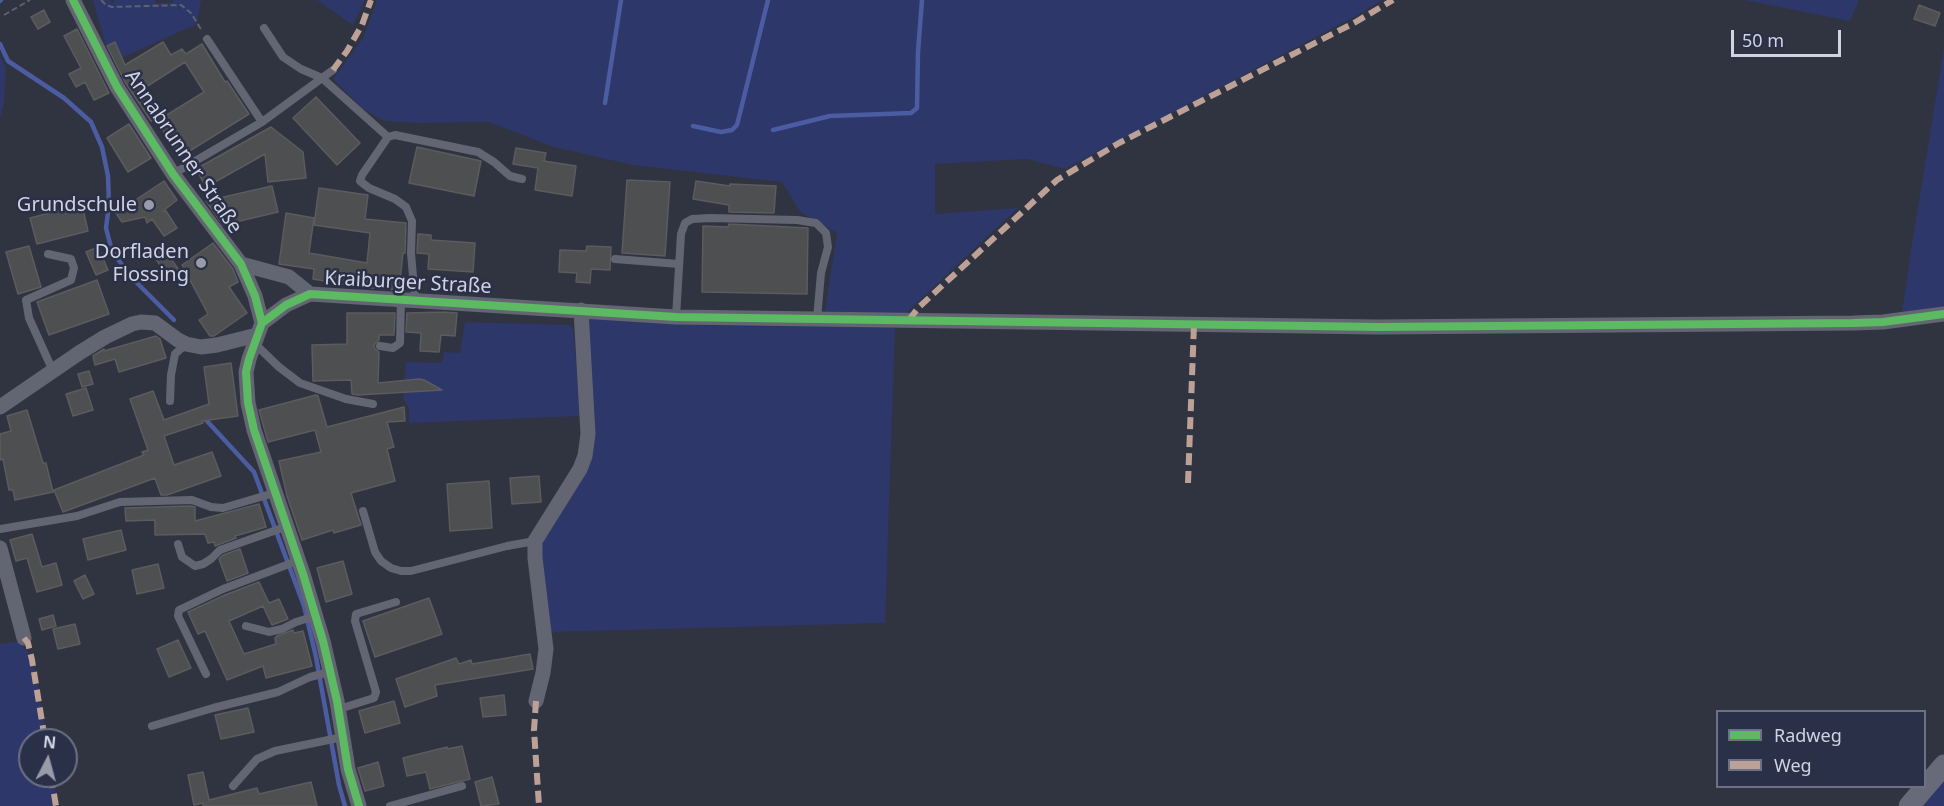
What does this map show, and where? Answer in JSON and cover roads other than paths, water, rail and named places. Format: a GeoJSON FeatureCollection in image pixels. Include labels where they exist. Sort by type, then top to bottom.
{"type":"FeatureCollection","features":[{"type":"Feature","properties":{"kind":"main road"},"geometry":{"type":"LineString","coordinates":[[1926,786],[1944,765]]}},
{"type":"Feature","properties":{"kind":"main road"},"geometry":{"type":"LineString","coordinates":[[1909,806],[1924,788]]}},
{"type":"Feature","properties":{"kind":"street","name":"Annabrunner Straße"},"geometry":{"type":"LineString","coordinates":[[73,0],[117,87],[173,174],[241,264],[255,296],[258,334]]}},
{"type":"Feature","properties":{"kind":"street"},"geometry":{"type":"LineString","coordinates":[[241,264],[289,277],[310,294]]}},
{"type":"Feature","properties":{"kind":"street","name":"Kraiburger Straße"},"geometry":{"type":"LineString","coordinates":[[258,334],[286,305],[310,294],[676,317],[1377,327],[1853,323],[1883,322],[1944,314]]}},
{"type":"Feature","properties":{"kind":"street"},"geometry":{"type":"LineString","coordinates":[[536,701],[546,649],[535,541],[569,488],[585,456],[588,420],[581,310]]}},
{"type":"Feature","properties":{"kind":"street"},"geometry":{"type":"LineString","coordinates":[[0,407],[105,337],[141,322],[159,324],[186,344],[209,346],[258,334]]}},
{"type":"Feature","properties":{"kind":"street"},"geometry":{"type":"LineString","coordinates":[[258,334],[246,372],[248,403],[272,493],[314,617],[339,709],[341,737],[359,806]]}},
{"type":"Feature","properties":{"kind":"street"},"geometry":{"type":"LineString","coordinates":[[0,548],[4,580],[24,638]]}},
{"type":"Feature","properties":{"kind":"lane"},"geometry":{"type":"LineString","coordinates":[[264,28],[283,57],[301,69],[322,78],[388,137]]}},
{"type":"Feature","properties":{"kind":"lane"},"geometry":{"type":"LineString","coordinates":[[207,39],[262,122]]}},
{"type":"Feature","properties":{"kind":"lane"},"geometry":{"type":"LineString","coordinates":[[173,174],[262,122],[333,70]]}},
{"type":"Feature","properties":{"kind":"lane"},"geometry":{"type":"LineString","coordinates":[[380,346],[393,348],[400,343],[408,300],[411,253],[412,221],[406,207],[360,181],[388,137],[394,135],[478,152],[510,176],[522,179]]}},
{"type":"Feature","properties":{"kind":"lane"},"geometry":{"type":"LineString","coordinates":[[676,317],[681,234],[685,223],[692,219],[797,220],[816,223],[826,233],[828,247],[821,273],[817,319]]}},
{"type":"Feature","properties":{"kind":"lane"},"geometry":{"type":"LineString","coordinates":[[48,254],[71,259],[74,268],[71,280],[26,300],[29,318],[53,371]]}},
{"type":"Feature","properties":{"kind":"lane"},"geometry":{"type":"LineString","coordinates":[[615,259],[679,264]]}},
{"type":"Feature","properties":{"kind":"lane"},"geometry":{"type":"LineString","coordinates":[[258,334],[279,367],[300,383],[346,399],[373,404]]}},
{"type":"Feature","properties":{"kind":"lane"},"geometry":{"type":"LineString","coordinates":[[170,401],[175,354],[186,344]]}},
{"type":"Feature","properties":{"kind":"lane"},"geometry":{"type":"LineString","coordinates":[[0,529],[77,516],[120,502],[192,500],[223,508],[272,493]]}},
{"type":"Feature","properties":{"kind":"lane"},"geometry":{"type":"LineString","coordinates":[[363,511],[375,552],[381,561],[401,571],[411,571],[535,541]]}},
{"type":"Feature","properties":{"kind":"lane"},"geometry":{"type":"LineString","coordinates":[[178,544],[182,557],[195,566],[211,559],[220,550],[284,527]]}},
{"type":"Feature","properties":{"kind":"lane"},"geometry":{"type":"LineString","coordinates":[[206,675],[178,616],[179,610],[223,589],[296,562]]}},
{"type":"Feature","properties":{"kind":"lane"},"geometry":{"type":"LineString","coordinates":[[339,709],[374,698],[376,692],[355,621],[356,614],[396,602]]}},
{"type":"Feature","properties":{"kind":"lane"},"geometry":{"type":"LineString","coordinates":[[246,626],[269,632],[314,617]]}},
{"type":"Feature","properties":{"kind":"lane"},"geometry":{"type":"LineString","coordinates":[[152,726],[278,692],[310,677],[329,673]]}},
{"type":"Feature","properties":{"kind":"lane"},"geometry":{"type":"LineString","coordinates":[[233,786],[257,759],[275,751],[341,737]]}},
{"type":"Feature","properties":{"kind":"lane"},"geometry":{"type":"LineString","coordinates":[[390,806],[462,786]]}},
{"type":"Feature","properties":{"kind":"waterway"},"geometry":{"type":"LineString","coordinates":[[605,103],[621,0]]}},
{"type":"Feature","properties":{"kind":"waterway"},"geometry":{"type":"LineString","coordinates":[[693,126],[721,132],[732,130],[737,125],[768,0]]}},
{"type":"Feature","properties":{"kind":"waterway"},"geometry":{"type":"LineString","coordinates":[[773,130],[830,116],[911,113],[917,108],[922,0]]}},
{"type":"Feature","properties":{"kind":"waterway"},"geometry":{"type":"LineString","coordinates":[[0,44],[8,61],[64,98],[91,122],[102,147],[108,176],[109,205],[106,228],[112,251],[130,276],[174,320]]}},
{"type":"Feature","properties":{"kind":"waterway"},"geometry":{"type":"LineString","coordinates":[[207,421],[254,472],[304,606],[345,806]]}},
{"type":"Feature","properties":{"kind":"place","name":"Grundschule"},"geometry":{"type":"Point","coordinates":[149,205]}},
{"type":"Feature","properties":{"kind":"place","name":"Dorfladen Flossing"},"geometry":{"type":"Point","coordinates":[201,263]}}]}
